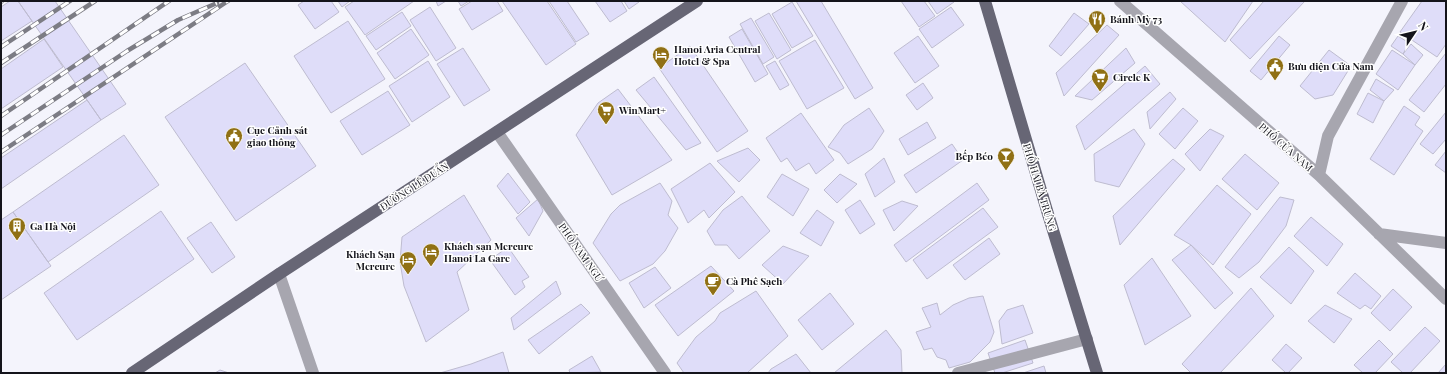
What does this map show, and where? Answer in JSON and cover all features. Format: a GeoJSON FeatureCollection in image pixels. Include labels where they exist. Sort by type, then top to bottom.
{"type":"FeatureCollection","features":[{"type":"Feature","properties":{"kind":"main road","name":"ĐƯỜNG LÊ DUẨN"},"geometry":{"type":"LineString","coordinates":[[132,373],[280,274],[697,1]]}},
{"type":"Feature","properties":{"kind":"main road","name":"PHỐ HAI BÀ TRƯNG"},"geometry":{"type":"LineString","coordinates":[[985,1],[1097,373]]}},
{"type":"Feature","properties":{"kind":"street","name":"PHỐ CỬA NAM"},"geometry":{"type":"LineString","coordinates":[[1120,1],[1319,176],[1446,299]]}},
{"type":"Feature","properties":{"kind":"street"},"geometry":{"type":"LineString","coordinates":[[1319,176],[1328,136],[1402,1]]}},
{"type":"Feature","properties":{"kind":"street","name":"PHỐ NAM NGƯ"},"geometry":{"type":"LineString","coordinates":[[497,132],[665,373]]}},
{"type":"Feature","properties":{"kind":"street"},"geometry":{"type":"LineString","coordinates":[[1379,234],[1446,242]]}},
{"type":"Feature","properties":{"kind":"street"},"geometry":{"type":"LineString","coordinates":[[280,274],[313,373]]}},
{"type":"Feature","properties":{"kind":"street"},"geometry":{"type":"LineString","coordinates":[[958,373],[1086,339]]}},
{"type":"Feature","properties":{"kind":"building"},"geometry":{"type":"Polygon","coordinates":[[[10,1],[18,1],[32,21],[1,41],[1,7],[10,1]]]}},
{"type":"Feature","properties":{"kind":"building"},"geometry":{"type":"Polygon","coordinates":[[[18,1],[55,1],[126,104],[101,120],[18,1]]]}},
{"type":"Feature","properties":{"kind":"building"},"geometry":{"type":"Polygon","coordinates":[[[304,1],[331,1],[339,12],[315,29],[298,5],[304,1]]]}},
{"type":"Feature","properties":{"kind":"building"},"geometry":{"type":"Polygon","coordinates":[[[338,1],[350,1],[342,7],[338,1]]]}},
{"type":"Feature","properties":{"kind":"building"},"geometry":{"type":"Polygon","coordinates":[[[354,1],[414,1],[365,35],[345,7],[354,1]]]}},
{"type":"Feature","properties":{"kind":"building"},"geometry":{"type":"Polygon","coordinates":[[[436,1],[446,1],[438,6],[436,1]]]}},
{"type":"Feature","properties":{"kind":"building"},"geometry":{"type":"Polygon","coordinates":[[[458,1],[469,1],[461,6],[458,1]]]}},
{"type":"Feature","properties":{"kind":"building"},"geometry":{"type":"Polygon","coordinates":[[[472,1],[497,1],[503,11],[472,30],[459,9],[472,1]]]}},
{"type":"Feature","properties":{"kind":"building"},"geometry":{"type":"Polygon","coordinates":[[[502,1],[547,1],[576,44],[546,65],[502,1]]]}},
{"type":"Feature","properties":{"kind":"building"},"geometry":{"type":"Polygon","coordinates":[[[549,1],[567,1],[589,34],[576,42],[549,1]]]}},
{"type":"Feature","properties":{"kind":"building"},"geometry":{"type":"Polygon","coordinates":[[[595,1],[621,1],[627,11],[610,22],[595,1]]]}},
{"type":"Feature","properties":{"kind":"building"},"geometry":{"type":"Polygon","coordinates":[[[624,1],[638,1],[639,2],[629,9],[624,1]]]}},
{"type":"Feature","properties":{"kind":"building"},"geometry":{"type":"Polygon","coordinates":[[[796,1],[821,1],[873,88],[855,99],[796,1]]]}},
{"type":"Feature","properties":{"kind":"building"},"geometry":{"type":"Polygon","coordinates":[[[901,1],[924,1],[935,16],[919,27],[901,1]]]}},
{"type":"Feature","properties":{"kind":"building"},"geometry":{"type":"Polygon","coordinates":[[[928,1],[954,1],[954,2],[937,14],[928,1]]]}},
{"type":"Feature","properties":{"kind":"building"},"geometry":{"type":"Polygon","coordinates":[[[1180,1],[1253,1],[1225,42],[1180,1]]]}},
{"type":"Feature","properties":{"kind":"building"},"geometry":{"type":"Polygon","coordinates":[[[1264,1],[1305,1],[1250,59],[1230,40],[1264,1]]]}},
{"type":"Feature","properties":{"kind":"building"},"geometry":{"type":"Polygon","coordinates":[[[1422,1],[1444,1],[1446,3],[1446,44],[1437,57],[1400,32],[1422,1]]]}},
{"type":"Feature","properties":{"kind":"building"},"geometry":{"type":"Polygon","coordinates":[[[792,2],[813,36],[792,48],[772,14],[792,2]]]}},
{"type":"Feature","properties":{"kind":"building"},"geometry":{"type":"Polygon","coordinates":[[[430,7],[456,48],[436,61],[410,20],[430,7]]]}},
{"type":"Feature","properties":{"kind":"building"},"geometry":{"type":"Polygon","coordinates":[[[951,7],[964,25],[932,48],[919,29],[951,7]]]}},
{"type":"Feature","properties":{"kind":"building"},"geometry":{"type":"Polygon","coordinates":[[[402,12],[411,26],[376,50],[366,36],[402,12]]]}},
{"type":"Feature","properties":{"kind":"building"},"geometry":{"type":"Polygon","coordinates":[[[769,13],[791,50],[777,59],[755,21],[769,13]]]}},
{"type":"Feature","properties":{"kind":"building"},"geometry":{"type":"Polygon","coordinates":[[[1074,13],[1089,24],[1061,56],[1049,46],[1074,13]]]}},
{"type":"Feature","properties":{"kind":"building"},"geometry":{"type":"Polygon","coordinates":[[[751,18],[774,57],[763,64],[740,24],[751,18]]]}},
{"type":"Feature","properties":{"kind":"building"},"geometry":{"type":"Polygon","coordinates":[[[348,21],[385,79],[331,113],[294,56],[348,21]]]}},
{"type":"Feature","properties":{"kind":"building"},"geometry":{"type":"Polygon","coordinates":[[[1107,25],[1119,35],[1064,96],[1056,73],[1107,25]]]}},
{"type":"Feature","properties":{"kind":"building"},"geometry":{"type":"Polygon","coordinates":[[[411,29],[429,55],[395,79],[377,53],[411,29]]]}},
{"type":"Feature","properties":{"kind":"building"},"geometry":{"type":"Polygon","coordinates":[[[742,29],[768,74],[755,82],[729,37],[742,29]]]}},
{"type":"Feature","properties":{"kind":"building"},"geometry":{"type":"Polygon","coordinates":[[[918,36],[939,66],[915,83],[894,53],[918,36]]]}},
{"type":"Feature","properties":{"kind":"building"},"geometry":{"type":"Polygon","coordinates":[[[1279,36],[1290,45],[1261,80],[1250,71],[1279,36]]]}},
{"type":"Feature","properties":{"kind":"building"},"geometry":{"type":"Polygon","coordinates":[[[1398,36],[1409,43],[1403,54],[1391,46],[1398,36]]]}},
{"type":"Feature","properties":{"kind":"building"},"geometry":{"type":"Polygon","coordinates":[[[44,39],[63,67],[1,109],[1,69],[44,39]]]}},
{"type":"Feature","properties":{"kind":"building"},"geometry":{"type":"Polygon","coordinates":[[[815,40],[844,88],[807,109],[779,61],[815,40]]]}},
{"type":"Feature","properties":{"kind":"building"},"geometry":{"type":"Polygon","coordinates":[[[1411,44],[1423,55],[1415,65],[1403,54],[1411,44]]]}},
{"type":"Feature","properties":{"kind":"building"},"geometry":{"type":"Polygon","coordinates":[[[690,46],[748,131],[717,152],[659,68],[690,46]]]}},
{"type":"Feature","properties":{"kind":"building"},"geometry":{"type":"Polygon","coordinates":[[[463,48],[490,90],[464,106],[437,64],[463,48]]]}},
{"type":"Feature","properties":{"kind":"building"},"geometry":{"type":"Polygon","coordinates":[[[1126,48],[1135,63],[1092,100],[1075,96],[1126,48]]]}},
{"type":"Feature","properties":{"kind":"building"},"geometry":{"type":"Polygon","coordinates":[[[1329,50],[1351,66],[1333,95],[1315,99],[1300,86],[1329,50]]]}},
{"type":"Feature","properties":{"kind":"building"},"geometry":{"type":"Polygon","coordinates":[[[1392,50],[1415,65],[1398,90],[1376,74],[1392,50]]]}},
{"type":"Feature","properties":{"kind":"building"},"geometry":{"type":"Polygon","coordinates":[[[1446,53],[1446,84],[1424,112],[1409,100],[1446,53]]]}},
{"type":"Feature","properties":{"kind":"building"},"geometry":{"type":"Polygon","coordinates":[[[428,61],[450,97],[412,122],[389,86],[428,61]]]}},
{"type":"Feature","properties":{"kind":"building"},"geometry":{"type":"Polygon","coordinates":[[[775,61],[789,85],[780,90],[766,66],[775,61]]]}},
{"type":"Feature","properties":{"kind":"building"},"geometry":{"type":"Polygon","coordinates":[[[245,63],[316,166],[236,221],[165,117],[245,63]]]}},
{"type":"Feature","properties":{"kind":"building"},"geometry":{"type":"Polygon","coordinates":[[[1145,66],[1160,84],[1085,150],[1076,126],[1145,66]]]}},
{"type":"Feature","properties":{"kind":"building"},"geometry":{"type":"Polygon","coordinates":[[[654,77],[701,143],[686,150],[636,90],[654,77]]]}},
{"type":"Feature","properties":{"kind":"building"},"geometry":{"type":"Polygon","coordinates":[[[1376,79],[1394,90],[1384,101],[1370,90],[1376,79]]]}},
{"type":"Feature","properties":{"kind":"building"},"geometry":{"type":"Polygon","coordinates":[[[923,83],[933,98],[917,110],[906,95],[923,83]]]}},
{"type":"Feature","properties":{"kind":"building"},"geometry":{"type":"Polygon","coordinates":[[[618,89],[672,160],[612,195],[576,135],[598,103],[618,89]]]}},
{"type":"Feature","properties":{"kind":"building"},"geometry":{"type":"Polygon","coordinates":[[[388,91],[410,125],[362,155],[340,121],[388,91]]]}},
{"type":"Feature","properties":{"kind":"building"},"geometry":{"type":"Polygon","coordinates":[[[1170,92],[1176,99],[1150,129],[1147,112],[1170,92]]]}},
{"type":"Feature","properties":{"kind":"building"},"geometry":{"type":"Polygon","coordinates":[[[1368,93],[1384,101],[1373,123],[1357,114],[1368,93]]]}},
{"type":"Feature","properties":{"kind":"building"},"geometry":{"type":"Polygon","coordinates":[[[87,100],[101,120],[1,189],[1,158],[87,100]]]}},
{"type":"Feature","properties":{"kind":"building"},"geometry":{"type":"Polygon","coordinates":[[[1404,106],[1420,117],[1415,125],[1423,131],[1394,175],[1370,159],[1404,106]]]}},
{"type":"Feature","properties":{"kind":"building"},"geometry":{"type":"Polygon","coordinates":[[[869,108],[884,131],[872,149],[848,164],[840,153],[828,147],[844,125],[869,108]]]}},
{"type":"Feature","properties":{"kind":"building"},"geometry":{"type":"Polygon","coordinates":[[[1183,108],[1198,121],[1175,149],[1159,134],[1183,108]]]}},
{"type":"Feature","properties":{"kind":"building"},"geometry":{"type":"Polygon","coordinates":[[[1446,112],[1446,139],[1433,154],[1420,144],[1446,112]]]}},
{"type":"Feature","properties":{"kind":"building"},"geometry":{"type":"Polygon","coordinates":[[[801,113],[834,160],[816,174],[809,163],[796,171],[787,158],[781,162],[766,138],[801,113]]]}},
{"type":"Feature","properties":{"kind":"building"},"geometry":{"type":"Polygon","coordinates":[[[927,122],[936,138],[908,155],[899,139],[927,122]]]}},
{"type":"Feature","properties":{"kind":"building"},"geometry":{"type":"Polygon","coordinates":[[[1134,129],[1145,144],[1119,187],[1095,181],[1094,154],[1134,129]]]}},
{"type":"Feature","properties":{"kind":"building"},"geometry":{"type":"Polygon","coordinates":[[[1210,129],[1224,136],[1200,171],[1185,154],[1210,129]]]}},
{"type":"Feature","properties":{"kind":"building"},"geometry":{"type":"Polygon","coordinates":[[[124,135],[159,185],[48,262],[13,212],[124,135]]]}},
{"type":"Feature","properties":{"kind":"building"},"geometry":{"type":"Polygon","coordinates":[[[952,144],[963,160],[916,193],[904,175],[952,144]]]}},
{"type":"Feature","properties":{"kind":"building"},"geometry":{"type":"Polygon","coordinates":[[[748,148],[760,160],[739,182],[717,161],[748,148]]]}},
{"type":"Feature","properties":{"kind":"building"},"geometry":{"type":"Polygon","coordinates":[[[1446,151],[1446,173],[1435,165],[1446,151]]]}},
{"type":"Feature","properties":{"kind":"building"},"geometry":{"type":"Polygon","coordinates":[[[1245,154],[1279,183],[1257,210],[1222,179],[1245,154]]]}},
{"type":"Feature","properties":{"kind":"building"},"geometry":{"type":"Polygon","coordinates":[[[884,158],[895,182],[875,197],[865,174],[884,158]]]}},
{"type":"Feature","properties":{"kind":"building"},"geometry":{"type":"Polygon","coordinates":[[[1173,159],[1185,169],[1120,245],[1113,216],[1173,159]]]}},
{"type":"Feature","properties":{"kind":"building"},"geometry":{"type":"Polygon","coordinates":[[[710,163],[735,192],[709,218],[704,210],[688,223],[671,189],[710,163]]]}},
{"type":"Feature","properties":{"kind":"building"},"geometry":{"type":"Polygon","coordinates":[[[508,173],[530,202],[518,214],[497,186],[508,173]]]}},
{"type":"Feature","properties":{"kind":"building"},"geometry":{"type":"Polygon","coordinates":[[[782,174],[809,189],[793,216],[767,197],[782,174]]]}},
{"type":"Feature","properties":{"kind":"building"},"geometry":{"type":"Polygon","coordinates":[[[840,174],[857,184],[837,203],[824,190],[840,174]]]}},
{"type":"Feature","properties":{"kind":"building"},"geometry":{"type":"Polygon","coordinates":[[[660,183],[672,201],[668,215],[678,228],[665,251],[653,264],[620,281],[593,243],[611,214],[620,205],[660,183]]]}},
{"type":"Feature","properties":{"kind":"building"},"geometry":{"type":"Polygon","coordinates":[[[977,183],[989,200],[906,262],[894,245],[977,183]]]}},
{"type":"Feature","properties":{"kind":"building"},"geometry":{"type":"Polygon","coordinates":[[[1217,185],[1251,214],[1213,265],[1191,245],[1174,235],[1217,185]]]}},
{"type":"Feature","properties":{"kind":"building","name":"Khách sạn Mercure Hanoi La Gare"},"geometry":{"type":"Polygon","coordinates":[[[464,195],[491,240],[457,272],[469,310],[426,342],[404,286],[400,262],[402,237],[464,195]]]}},
{"type":"Feature","properties":{"kind":"building"},"geometry":{"type":"Polygon","coordinates":[[[742,196],[770,231],[739,259],[727,245],[715,245],[707,231],[723,210],[742,196]]]}},
{"type":"Feature","properties":{"kind":"building"},"geometry":{"type":"Polygon","coordinates":[[[1280,197],[1294,200],[1286,226],[1259,262],[1239,278],[1225,267],[1280,197]]]}},
{"type":"Feature","properties":{"kind":"building"},"geometry":{"type":"Polygon","coordinates":[[[538,199],[543,211],[529,236],[516,218],[538,199]]]}},
{"type":"Feature","properties":{"kind":"building"},"geometry":{"type":"Polygon","coordinates":[[[860,200],[875,224],[860,234],[845,210],[860,200]]]}},
{"type":"Feature","properties":{"kind":"building"},"geometry":{"type":"Polygon","coordinates":[[[902,201],[918,206],[894,231],[883,210],[902,201]]]}},
{"type":"Feature","properties":{"kind":"building"},"geometry":{"type":"Polygon","coordinates":[[[983,208],[998,227],[927,279],[913,260],[983,208]]]}},
{"type":"Feature","properties":{"kind":"building"},"geometry":{"type":"Polygon","coordinates":[[[817,210],[834,222],[821,246],[800,233],[817,210]]]}},
{"type":"Feature","properties":{"kind":"building"},"geometry":{"type":"Polygon","coordinates":[[[161,211],[194,259],[77,340],[44,293],[161,211]]]}},
{"type":"Feature","properties":{"kind":"building","name":"Ga Hà Nội"},"geometry":{"type":"Polygon","coordinates":[[[13,212],[51,266],[1,300],[1,220],[13,212]]]}},
{"type":"Feature","properties":{"kind":"building"},"geometry":{"type":"Polygon","coordinates":[[[1311,217],[1343,244],[1327,266],[1294,236],[1311,217]]]}},
{"type":"Feature","properties":{"kind":"building"},"geometry":{"type":"Polygon","coordinates":[[[211,222],[235,257],[212,273],[187,238],[211,222]]]}},
{"type":"Feature","properties":{"kind":"building"},"geometry":{"type":"Polygon","coordinates":[[[989,238],[1000,254],[965,280],[953,265],[989,238]]]}},
{"type":"Feature","properties":{"kind":"building"},"geometry":{"type":"Polygon","coordinates":[[[1191,245],[1233,293],[1215,309],[1172,260],[1191,245]]]}},
{"type":"Feature","properties":{"kind":"building"},"geometry":{"type":"Polygon","coordinates":[[[783,246],[809,256],[783,284],[762,265],[783,246]]]}},
{"type":"Feature","properties":{"kind":"building"},"geometry":{"type":"Polygon","coordinates":[[[508,247],[529,277],[522,281],[525,287],[515,295],[490,260],[508,247]]]}},
{"type":"Feature","properties":{"kind":"building"},"geometry":{"type":"Polygon","coordinates":[[[1289,247],[1314,271],[1291,304],[1260,277],[1289,247]]]}},
{"type":"Feature","properties":{"kind":"building"},"geometry":{"type":"Polygon","coordinates":[[[1152,258],[1191,316],[1145,345],[1124,285],[1152,258]]]}},
{"type":"Feature","properties":{"kind":"building"},"geometry":{"type":"Polygon","coordinates":[[[711,266],[734,291],[678,336],[655,305],[711,266]]]}},
{"type":"Feature","properties":{"kind":"building"},"geometry":{"type":"Polygon","coordinates":[[[655,267],[671,288],[644,308],[629,283],[655,267]]]}},
{"type":"Feature","properties":{"kind":"building"},"geometry":{"type":"Polygon","coordinates":[[[1355,273],[1381,296],[1371,309],[1365,305],[1360,309],[1337,293],[1355,273]]]}},
{"type":"Feature","properties":{"kind":"building"},"geometry":{"type":"Polygon","coordinates":[[[556,281],[561,294],[514,330],[511,318],[556,281]]]}},
{"type":"Feature","properties":{"kind":"building"},"geometry":{"type":"Polygon","coordinates":[[[1251,288],[1274,316],[1220,373],[1191,373],[1182,364],[1251,288]]]}},
{"type":"Feature","properties":{"kind":"building"},"geometry":{"type":"Polygon","coordinates":[[[1393,289],[1412,307],[1390,331],[1371,313],[1393,289]]]}},
{"type":"Feature","properties":{"kind":"building"},"geometry":{"type":"Polygon","coordinates":[[[756,291],[788,336],[747,373],[684,373],[677,363],[696,337],[715,321],[720,313],[756,291]]]}},
{"type":"Feature","properties":{"kind":"building"},"geometry":{"type":"Polygon","coordinates":[[[830,293],[854,324],[822,350],[798,320],[830,293]]]}},
{"type":"Feature","properties":{"kind":"building"},"geometry":{"type":"Polygon","coordinates":[[[983,296],[994,332],[990,342],[970,362],[949,368],[946,360],[937,357],[932,348],[924,350],[916,332],[931,327],[922,308],[937,303],[940,315],[953,305],[969,298],[983,296]]]}},
{"type":"Feature","properties":{"kind":"building"},"geometry":{"type":"Polygon","coordinates":[[[581,304],[590,313],[539,354],[528,340],[581,304]]]}},
{"type":"Feature","properties":{"kind":"building"},"geometry":{"type":"Polygon","coordinates":[[[1023,305],[1033,333],[1002,344],[999,321],[1007,310],[1023,305]]]}},
{"type":"Feature","properties":{"kind":"building"},"geometry":{"type":"Polygon","coordinates":[[[1325,305],[1352,319],[1334,343],[1308,321],[1325,305]]]}},
{"type":"Feature","properties":{"kind":"building"},"geometry":{"type":"Polygon","coordinates":[[[1425,327],[1440,341],[1410,373],[1403,373],[1391,362],[1425,327]]]}},
{"type":"Feature","properties":{"kind":"building"},"geometry":{"type":"Polygon","coordinates":[[[886,330],[901,350],[902,373],[834,373],[886,330]]]}},
{"type":"Feature","properties":{"kind":"building"},"geometry":{"type":"Polygon","coordinates":[[[1025,340],[1033,363],[1002,373],[995,373],[988,353],[1025,340]]]}},
{"type":"Feature","properties":{"kind":"building"},"geometry":{"type":"Polygon","coordinates":[[[1379,340],[1393,354],[1375,373],[1363,373],[1354,365],[1379,340]]]}},
{"type":"Feature","properties":{"kind":"building"},"geometry":{"type":"Polygon","coordinates":[[[1286,344],[1302,358],[1288,373],[1286,373],[1272,360],[1286,344]]]}},
{"type":"Feature","properties":{"kind":"building"},"geometry":{"type":"Polygon","coordinates":[[[503,352],[509,373],[440,373],[471,364],[503,352]]]}},
{"type":"Feature","properties":{"kind":"building"},"geometry":{"type":"Polygon","coordinates":[[[796,354],[811,373],[768,373],[771,369],[796,354]]]}},
{"type":"Feature","properties":{"kind":"building"},"geometry":{"type":"Polygon","coordinates":[[[592,356],[601,372],[570,373],[569,370],[592,356]]]}},
{"type":"Feature","properties":{"kind":"building"},"geometry":{"type":"Polygon","coordinates":[[[1446,364],[1446,373],[1438,373],[1446,364]]]}},
{"type":"Feature","properties":{"kind":"building"},"geometry":{"type":"Polygon","coordinates":[[[1044,366],[1046,373],[1023,373],[1044,366]]]}},
{"type":"Feature","properties":{"kind":"building"},"geometry":{"type":"Polygon","coordinates":[[[220,370],[229,373],[215,373],[220,370]]]}},
{"type":"Feature","properties":{"kind":"railway"},"geometry":{"type":"LineString","coordinates":[[1,47],[70,1]]}},
{"type":"Feature","properties":{"kind":"railway"},"geometry":{"type":"LineString","coordinates":[[1,63],[95,1]]}},
{"type":"Feature","properties":{"kind":"railway"},"geometry":{"type":"LineString","coordinates":[[1,116],[169,1]]}},
{"type":"Feature","properties":{"kind":"railway"},"geometry":{"type":"LineString","coordinates":[[1,152],[228,1]]}},
{"type":"Feature","properties":{"kind":"railway"},"geometry":{"type":"LineString","coordinates":[[1,135],[127,51],[178,20],[217,3]]}},
{"type":"Feature","properties":{"kind":"place","name":"Bánh Mỳ 73"},"geometry":{"type":"Point","coordinates":[1097,34]}},
{"type":"Feature","properties":{"kind":"place","name":"Hanoi Aria Central Hotel & Spa"},"geometry":{"type":"Point","coordinates":[661,70]}},
{"type":"Feature","properties":{"kind":"place","name":"Bưu điện Cửa Nam"},"geometry":{"type":"Point","coordinates":[1275,81]}},
{"type":"Feature","properties":{"kind":"place","name":"Circle K"},"geometry":{"type":"Point","coordinates":[1100,92]}},
{"type":"Feature","properties":{"kind":"place","name":"WinMart+"},"geometry":{"type":"Point","coordinates":[606,125]}},
{"type":"Feature","properties":{"kind":"place","name":"Cục Cảnh sát giao thông"},"geometry":{"type":"Point","coordinates":[234,151]}},
{"type":"Feature","properties":{"kind":"place","name":"Bếp Béo"},"geometry":{"type":"Point","coordinates":[1006,171]}},
{"type":"Feature","properties":{"kind":"place","name":"Ga Hà Nội"},"geometry":{"type":"Point","coordinates":[17,241]}},
{"type":"Feature","properties":{"kind":"place","name":"Khách sạn Mercure Hanoi La Gare"},"geometry":{"type":"Point","coordinates":[431,267]}},
{"type":"Feature","properties":{"kind":"place","name":"Khách Sạn Mercure"},"geometry":{"type":"Point","coordinates":[408,275]}},
{"type":"Feature","properties":{"kind":"place","name":"Cà Phê Sạch"},"geometry":{"type":"Point","coordinates":[713,296]}}]}
